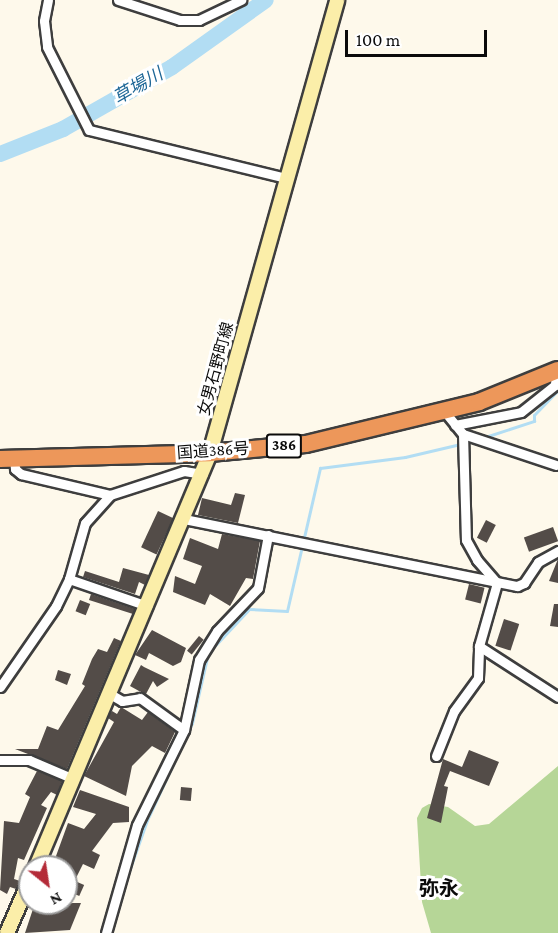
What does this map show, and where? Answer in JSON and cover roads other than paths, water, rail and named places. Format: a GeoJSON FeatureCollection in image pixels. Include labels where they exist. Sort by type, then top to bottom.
{"type":"FeatureCollection","features":[{"type":"Feature","properties":{"kind":"highway","name":"国道386号"},"geometry":{"type":"LineString","coordinates":[[7,459],[210,453],[306,444],[450,419],[557,371]]}},
{"type":"Feature","properties":{"kind":"main road","name":"女男石野町線"},"geometry":{"type":"LineString","coordinates":[[41,855],[203,474],[337,0]]}},
{"type":"Feature","properties":{"kind":"main road"},"geometry":{"type":"LineString","coordinates":[[7,933],[18,908]]}},
{"type":"Feature","properties":{"kind":"street"},"geometry":{"type":"LineString","coordinates":[[48,0],[44,21],[47,47],[75,107],[89,130],[286,178]]}},
{"type":"Feature","properties":{"kind":"street"},"geometry":{"type":"LineString","coordinates":[[118,0],[180,20],[199,20],[241,0]]}},
{"type":"Feature","properties":{"kind":"street"},"geometry":{"type":"LineString","coordinates":[[450,419],[521,412],[555,385],[557,371]]}},
{"type":"Feature","properties":{"kind":"street"},"geometry":{"type":"LineString","coordinates":[[450,419],[463,434],[557,468]]}},
{"type":"Feature","properties":{"kind":"street"},"geometry":{"type":"LineString","coordinates":[[463,434],[466,540],[497,584]]}},
{"type":"Feature","properties":{"kind":"street"},"geometry":{"type":"LineString","coordinates":[[7,459],[21,474],[110,495]]}},
{"type":"Feature","properties":{"kind":"street"},"geometry":{"type":"LineString","coordinates":[[0,687],[44,627],[69,579],[85,523],[110,495],[174,473],[203,474]]}},
{"type":"Feature","properties":{"kind":"street"},"geometry":{"type":"LineString","coordinates":[[184,519],[497,584],[518,586],[524,583],[538,562],[558,551]]}},
{"type":"Feature","properties":{"kind":"street"},"geometry":{"type":"LineString","coordinates":[[106,933],[137,825],[184,730],[199,660],[217,631],[258,588],[268,535]]}},
{"type":"Feature","properties":{"kind":"street"},"geometry":{"type":"LineString","coordinates":[[69,579],[148,606]]}},
{"type":"Feature","properties":{"kind":"street"},"geometry":{"type":"LineString","coordinates":[[436,756],[454,711],[478,678],[479,646],[497,584]]}},
{"type":"Feature","properties":{"kind":"street"},"geometry":{"type":"LineString","coordinates":[[479,646],[558,697]]}},
{"type":"Feature","properties":{"kind":"street"},"geometry":{"type":"LineString","coordinates":[[110,694],[122,701],[140,698],[184,730]]}},
{"type":"Feature","properties":{"kind":"street"},"geometry":{"type":"LineString","coordinates":[[0,760],[29,760],[74,779]]}},
{"type":"Feature","properties":{"kind":"waterway","name":"草場川"},"geometry":{"type":"LineString","coordinates":[[0,154],[63,129],[172,67],[266,0]]}},
{"type":"Feature","properties":{"kind":"waterway"},"geometry":{"type":"LineString","coordinates":[[482,438],[534,421],[534,415],[558,390]]}},
{"type":"Feature","properties":{"kind":"waterway"},"geometry":{"type":"LineString","coordinates":[[128,874],[147,820],[192,723],[208,653],[249,609],[287,611],[320,468],[405,457],[473,441]]}},
{"type":"Feature","properties":{"kind":"district","name":"弥永"},"geometry":{"type":"Point","coordinates":[439,888]}}]}
